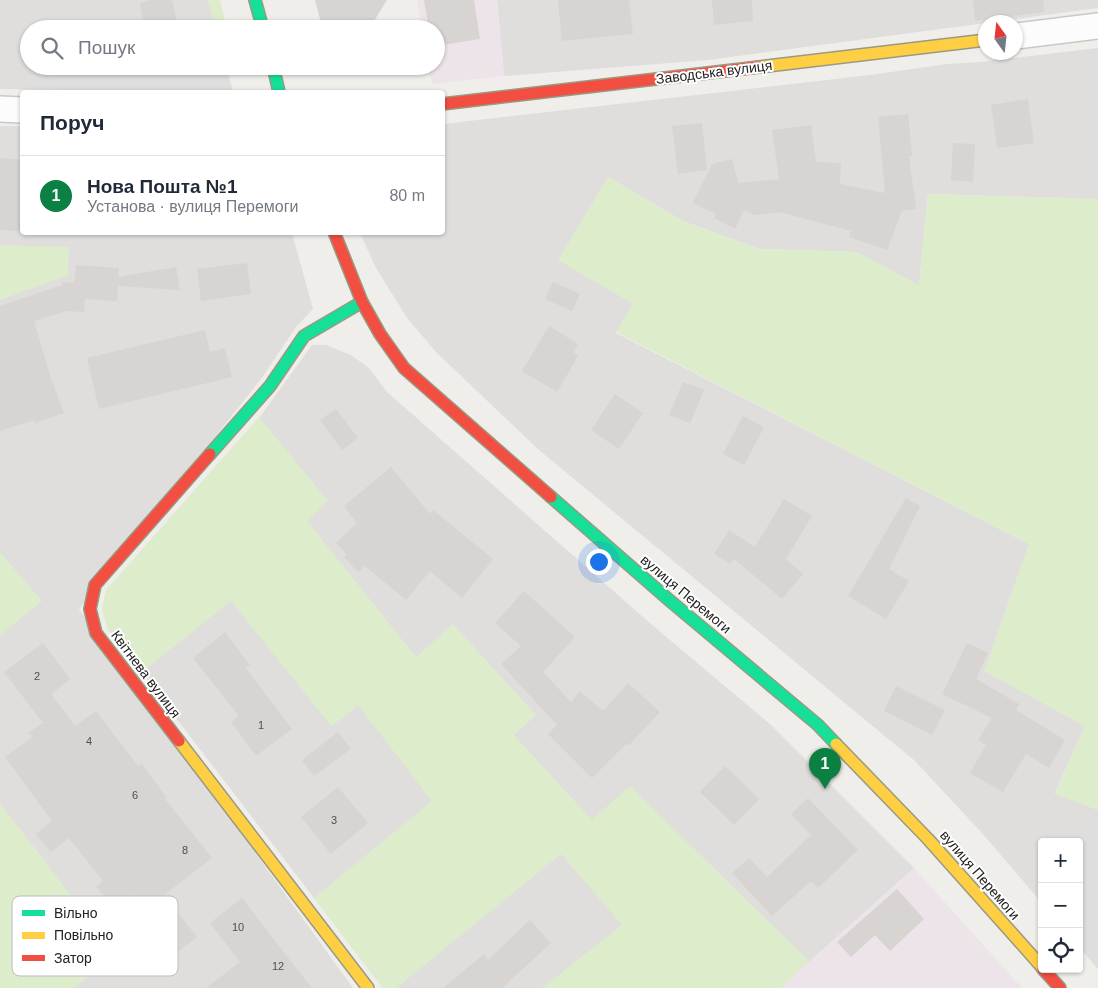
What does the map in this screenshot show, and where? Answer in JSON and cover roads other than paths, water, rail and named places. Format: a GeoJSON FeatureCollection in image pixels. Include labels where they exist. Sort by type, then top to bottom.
{"type":"FeatureCollection","features":[{"type":"Feature","properties":{"kind":"street"},"geometry":{"type":"LineString","coordinates":[[256,0],[261,20]]}},
{"type":"Feature","properties":{"kind":"street"},"geometry":{"type":"LineString","coordinates":[[1023,35],[1098,26]]}},
{"type":"Feature","properties":{"kind":"street","name":"Заводська вулиця"},"geometry":{"type":"LineString","coordinates":[[445,104],[978,41]]}},
{"type":"Feature","properties":{"kind":"street"},"geometry":{"type":"LineString","coordinates":[[275,75],[279,90]]}},
{"type":"Feature","properties":{"kind":"street"},"geometry":{"type":"LineString","coordinates":[[0,109],[20,110]]}},
{"type":"Feature","properties":{"kind":"street","name":"вулиця Перемоги"},"geometry":{"type":"LineString","coordinates":[[335,235],[362,302],[380,334],[404,368],[669,600],[818,725],[928,839],[1038,962]]}},
{"type":"Feature","properties":{"kind":"street","name":"Квітнева вулиця"},"geometry":{"type":"LineString","coordinates":[[362,302],[304,336],[270,386],[95,585],[90,609],[96,633],[368,988]]}},
{"type":"Feature","properties":{"kind":"street","name":"вулиця Перемоги"},"geometry":{"type":"LineString","coordinates":[[1047,973],[1060,988]]}},
{"type":"Feature","properties":{"kind":"place","name":"Нова Пошта №1"},"geometry":{"type":"Point","coordinates":[825,789]}}]}
